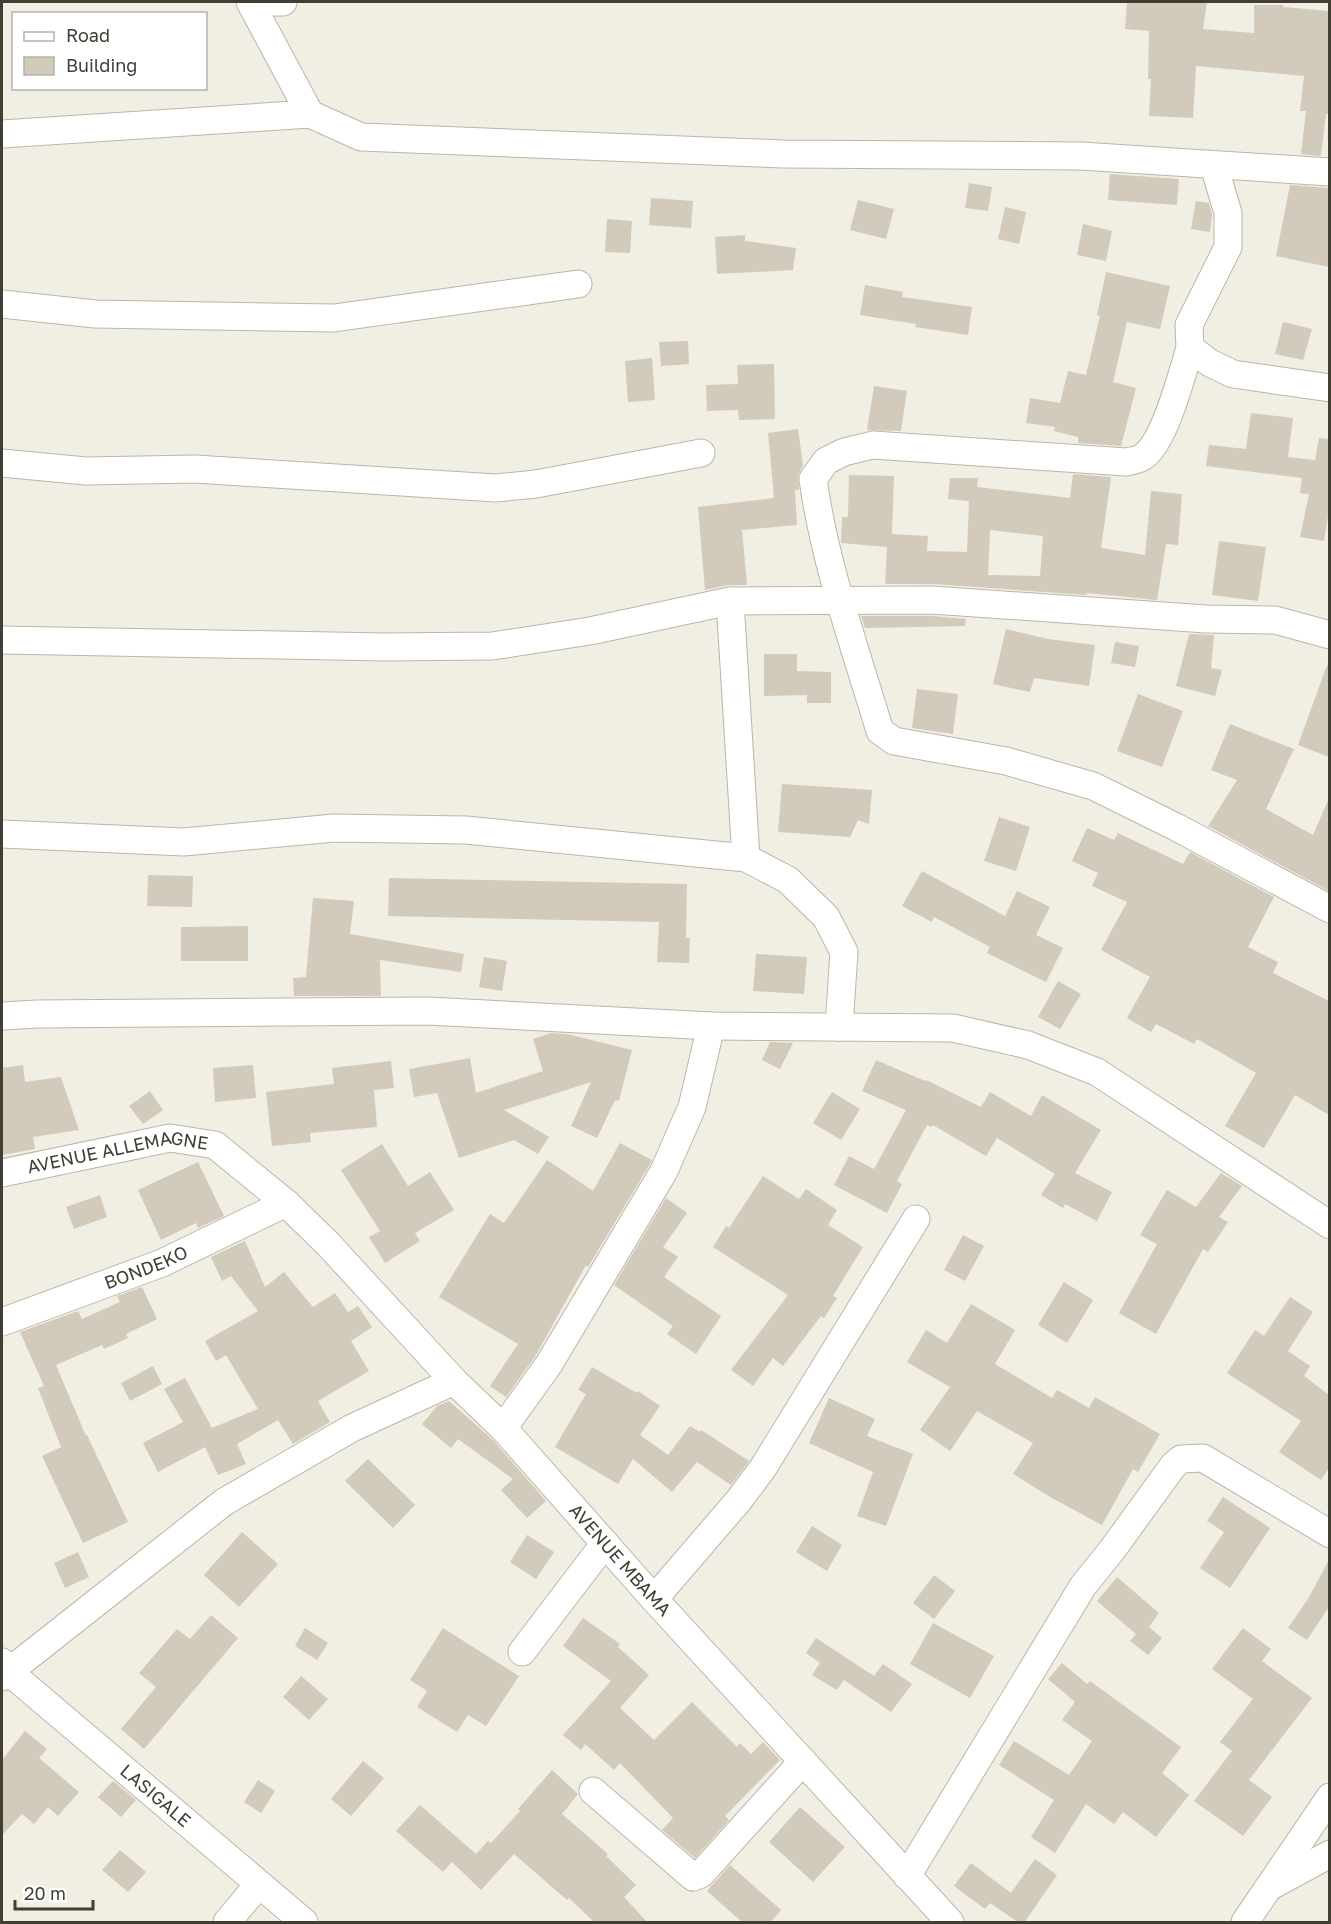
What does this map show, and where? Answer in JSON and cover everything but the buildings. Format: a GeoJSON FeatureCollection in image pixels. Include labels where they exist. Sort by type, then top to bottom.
{"type":"FeatureCollection","features":[{"type":"Feature","properties":{"kind":"street"},"geometry":{"type":"LineString","coordinates":[[283,2],[250,2],[310,114]]}},
{"type":"Feature","properties":{"kind":"street"},"geometry":{"type":"LineString","coordinates":[[2,134],[310,114],[361,137],[784,154],[1081,156],[1329,172]]}},
{"type":"Feature","properties":{"kind":"street"},"geometry":{"type":"LineString","coordinates":[[1214,166],[1228,213],[1228,247],[1189,325],[1190,348],[1172,405],[1154,444],[1143,457],[1126,462],[873,445],[844,452],[826,461],[813,479],[818,518],[840,601],[880,731],[894,741],[1006,761],[1093,786],[1176,827],[1329,909]]}},
{"type":"Feature","properties":{"kind":"street"},"geometry":{"type":"LineString","coordinates":[[2,304],[95,314],[334,318],[578,284]]}},
{"type":"Feature","properties":{"kind":"street"},"geometry":{"type":"LineString","coordinates":[[1190,348],[1210,363],[1233,374],[1329,388]]}},
{"type":"Feature","properties":{"kind":"street"},"geometry":{"type":"LineString","coordinates":[[2,463],[86,471],[195,469],[496,488],[536,484],[701,453]]}},
{"type":"Feature","properties":{"kind":"street"},"geometry":{"type":"LineString","coordinates":[[2,640],[384,647],[492,646],[590,631],[730,601],[932,600],[1206,618],[1275,620],[1329,635]]}},
{"type":"Feature","properties":{"kind":"street"},"geometry":{"type":"LineString","coordinates":[[730,601],[746,858]]}},
{"type":"Feature","properties":{"kind":"street"},"geometry":{"type":"LineString","coordinates":[[2,834],[184,842],[333,828],[466,831],[746,858],[788,880],[826,917],[844,952],[839,1027]]}},
{"type":"Feature","properties":{"kind":"street"},"geometry":{"type":"LineString","coordinates":[[2,1016],[428,1011],[711,1026],[953,1028],[1028,1045],[1097,1072],[1329,1225]]}},
{"type":"Feature","properties":{"kind":"street"},"geometry":{"type":"LineString","coordinates":[[503,1428],[549,1364],[664,1171],[692,1107],[711,1026]]}},
{"type":"Feature","properties":{"kind":"street","name":"AVENUE ALLEMAGNE"},"geometry":{"type":"LineString","coordinates":[[2,1173],[170,1138],[215,1145],[286,1203]]}},
{"type":"Feature","properties":{"kind":"street","name":"AVENUE MBAMA"},"geometry":{"type":"LineString","coordinates":[[286,1203],[336,1253],[454,1380],[503,1428],[654,1599],[950,1923]]}},
{"type":"Feature","properties":{"kind":"street","name":"BONDEKO"},"geometry":{"type":"LineString","coordinates":[[2,1322],[162,1263],[286,1203]]}},
{"type":"Feature","properties":{"kind":"street"},"geometry":{"type":"LineString","coordinates":[[654,1599],[739,1500],[763,1468],[916,1219]]}},
{"type":"Feature","properties":{"kind":"street"},"geometry":{"type":"LineString","coordinates":[[4,1670],[224,1502],[352,1428],[454,1380]]}},
{"type":"Feature","properties":{"kind":"street"},"geometry":{"type":"LineString","coordinates":[[907,1876],[1083,1586],[1173,1466],[1181,1459],[1203,1458],[1329,1534]]}},
{"type":"Feature","properties":{"kind":"street"},"geometry":{"type":"LineString","coordinates":[[522,1652],[605,1543]]}},
{"type":"Feature","properties":{"kind":"street","name":"LASIGALE"},"geometry":{"type":"LineString","coordinates":[[4,1670],[303,1923]]}},
{"type":"Feature","properties":{"kind":"street"},"geometry":{"type":"LineString","coordinates":[[593,1791],[693,1877],[700,1874],[803,1761]]}},
{"type":"Feature","properties":{"kind":"street"},"geometry":{"type":"LineString","coordinates":[[1245,1923],[1329,1797]]}},
{"type":"Feature","properties":{"kind":"street"},"geometry":{"type":"LineString","coordinates":[[1268,1888],[1329,1854]]}},
{"type":"Feature","properties":{"kind":"street"},"geometry":{"type":"LineString","coordinates":[[227,1923],[259,1884]]}}]}
